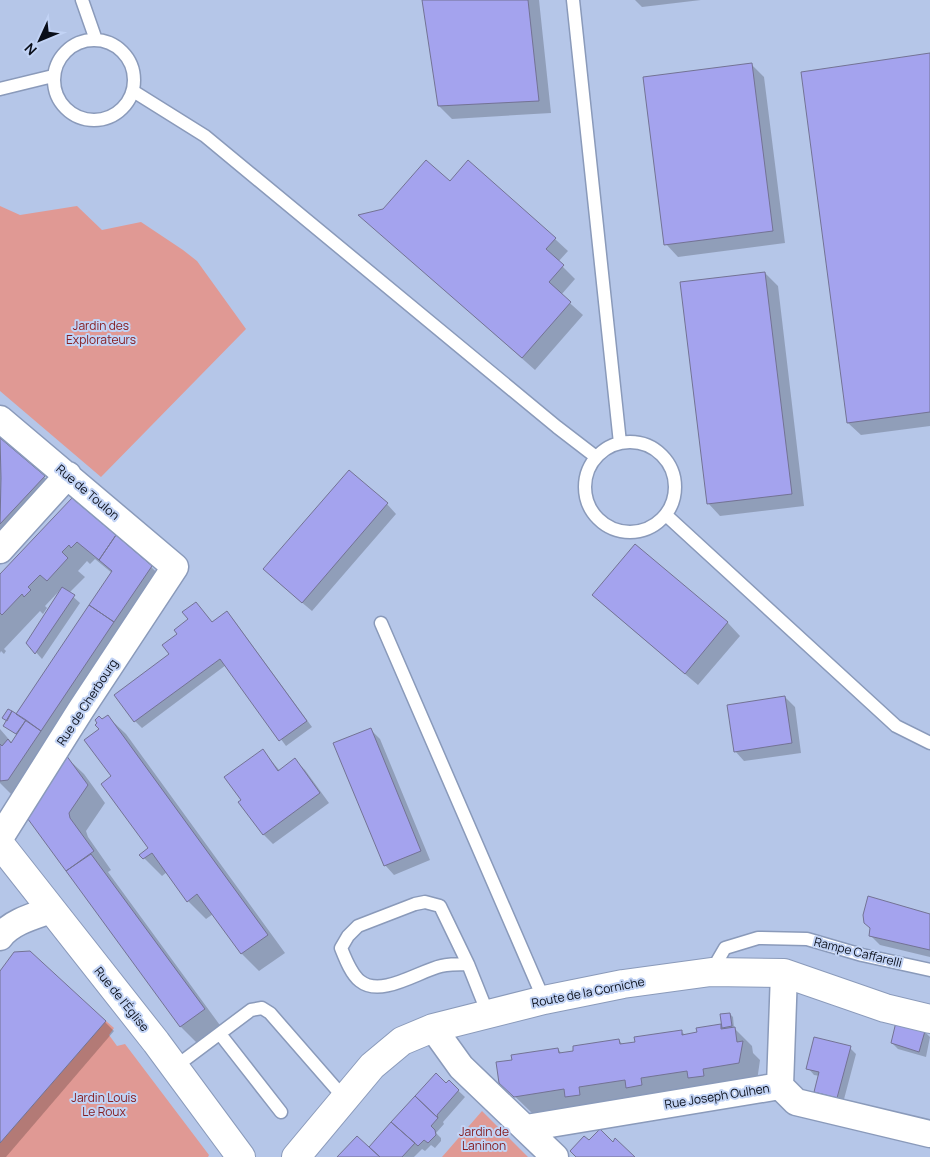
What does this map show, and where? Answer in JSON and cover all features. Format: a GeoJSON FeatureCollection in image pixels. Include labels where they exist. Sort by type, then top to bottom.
{"type":"FeatureCollection","features":[{"type":"Feature","properties":{"kind":"street","name":"Rue de Toulon"},"geometry":{"type":"LineString","coordinates":[[0,419],[175,567]]}},
{"type":"Feature","properties":{"kind":"street"},"geometry":{"type":"LineString","coordinates":[[0,550],[68,475]]}},
{"type":"Feature","properties":{"kind":"street","name":"Rue de Cherbourg"},"geometry":{"type":"LineString","coordinates":[[0,838],[80,711],[175,567]]}},
{"type":"Feature","properties":{"kind":"street","name":"Rue de l'Église"},"geometry":{"type":"LineString","coordinates":[[0,844],[242,1157]]}},
{"type":"Feature","properties":{"kind":"street"},"geometry":{"type":"LineString","coordinates":[[0,937],[4,932],[25,920],[51,910]]}},
{"type":"Feature","properties":{"kind":"street","name":"Route de la Corniche"},"geometry":{"type":"LineString","coordinates":[[296,1157],[372,1066],[402,1041],[433,1028],[544,1000],[623,984],[711,972],[784,973],[885,1008],[930,1019]]}},
{"type":"Feature","properties":{"kind":"street"},"geometry":{"type":"LineString","coordinates":[[780,1086],[784,973]]}},
{"type":"Feature","properties":{"kind":"street"},"geometry":{"type":"LineString","coordinates":[[433,1028],[461,1067],[555,1157]]}},
{"type":"Feature","properties":{"kind":"street","name":"Rue Joseph Oulhen"},"geometry":{"type":"LineString","coordinates":[[526,1128],[780,1086],[796,1102],[930,1134]]}},
{"type":"Feature","properties":{"kind":"lane"},"geometry":{"type":"LineString","coordinates":[[82,0],[96,40]]}},
{"type":"Feature","properties":{"kind":"lane"},"geometry":{"type":"LineString","coordinates":[[574,0],[620,443]]}},
{"type":"Feature","properties":{"kind":"lane"},"geometry":{"type":"LineString","coordinates":[[96,40],[111,44],[122,52],[130,64],[134,77],[128,102],[118,112],[106,119],[92,121],[78,118],[60,103],[54,90],[54,76],[60,58],[70,48],[82,42],[96,40]]}},
{"type":"Feature","properties":{"kind":"lane"},"geometry":{"type":"LineString","coordinates":[[0,89],[54,76]]}},
{"type":"Feature","properties":{"kind":"lane"},"geometry":{"type":"LineString","coordinates":[[132,91],[205,136],[557,427],[596,457]]}},
{"type":"Feature","properties":{"kind":"lane"},"geometry":{"type":"LineString","coordinates":[[636,442],[652,447],[664,457],[672,470],[676,486],[674,502],[666,515],[652,527],[637,532],[621,532],[601,522],[591,510],[585,495],[584,487],[588,471],[596,457],[606,449],[620,443],[636,442]]}},
{"type":"Feature","properties":{"kind":"lane"},"geometry":{"type":"LineString","coordinates":[[666,515],[896,726],[930,743]]}},
{"type":"Feature","properties":{"kind":"lane"},"geometry":{"type":"LineString","coordinates":[[381,623],[544,1000]]}},
{"type":"Feature","properties":{"kind":"lane"},"geometry":{"type":"LineString","coordinates":[[468,964],[442,965],[388,985],[374,987],[360,981],[347,962],[341,948],[348,936],[358,926],[415,904],[425,902],[440,906],[468,964],[488,1014]]}},
{"type":"Feature","properties":{"kind":"lane","name":"Rampe Caffarelli"},"geometry":{"type":"LineString","coordinates":[[711,972],[725,948],[758,938],[808,939],[862,956],[930,970]]}},
{"type":"Feature","properties":{"kind":"lane"},"geometry":{"type":"LineString","coordinates":[[175,1068],[251,1010],[262,1008],[270,1013],[344,1099]]}},
{"type":"Feature","properties":{"kind":"lane"},"geometry":{"type":"LineString","coordinates":[[220,1034],[281,1112]]}},
{"type":"Feature","properties":{"kind":"green space","name":"Jardin des Explorateurs"},"geometry":{"type":"Polygon","coordinates":[[[0,206],[20,215],[77,206],[102,230],[141,222],[197,261],[246,329],[101,477],[0,391],[0,206]]]}},
{"type":"Feature","properties":{"kind":"green space","name":"Jardin Louis Le Roux"},"geometry":{"type":"Polygon","coordinates":[[[106,1021],[114,1028],[109,1035],[117,1046],[125,1044],[209,1155],[208,1157],[0,1157],[0,1143],[106,1021]]]}},
{"type":"Feature","properties":{"kind":"green space","name":"Jardin de Laninon"},"geometry":{"type":"Polygon","coordinates":[[[482,1111],[528,1157],[442,1157],[482,1111]]]}},
{"type":"Feature","properties":{"kind":"building"},"geometry":{"type":"Polygon","coordinates":[[[422,0],[528,0],[539,101],[438,106],[422,0]]]}},
{"type":"Feature","properties":{"kind":"building"},"geometry":{"type":"Polygon","coordinates":[[[930,53],[930,412],[847,423],[801,72],[930,53]]]}},
{"type":"Feature","properties":{"kind":"building"},"geometry":{"type":"Polygon","coordinates":[[[752,63],[773,231],[664,245],[643,77],[752,63]]]}},
{"type":"Feature","properties":{"kind":"building"},"geometry":{"type":"Polygon","coordinates":[[[426,160],[450,181],[468,160],[556,238],[546,249],[564,265],[549,282],[571,302],[522,358],[358,215],[383,209],[426,160]]]}},
{"type":"Feature","properties":{"kind":"building"},"geometry":{"type":"Polygon","coordinates":[[[765,272],[792,494],[707,504],[680,282],[765,272]]]}},
{"type":"Feature","properties":{"kind":"building"},"geometry":{"type":"Polygon","coordinates":[[[0,438],[45,476],[0,524],[1,478],[0,438]]]}},
{"type":"Feature","properties":{"kind":"building"},"geometry":{"type":"Polygon","coordinates":[[[349,470],[388,503],[302,603],[263,569],[349,470]]]}},
{"type":"Feature","properties":{"kind":"building"},"geometry":{"type":"Polygon","coordinates":[[[72,498],[116,535],[99,560],[77,542],[71,548],[69,545],[62,552],[68,558],[47,581],[40,575],[28,587],[31,590],[24,597],[22,594],[2,615],[0,613],[0,574],[72,498]]]}},
{"type":"Feature","properties":{"kind":"building"},"geometry":{"type":"Polygon","coordinates":[[[116,535],[152,566],[114,622],[89,605],[112,571],[99,560],[116,535]]]}},
{"type":"Feature","properties":{"kind":"building"},"geometry":{"type":"Polygon","coordinates":[[[635,544],[728,622],[685,674],[592,595],[635,544]]]}},
{"type":"Feature","properties":{"kind":"building"},"geometry":{"type":"Polygon","coordinates":[[[62,587],[75,595],[35,654],[26,643],[62,587]]]}},
{"type":"Feature","properties":{"kind":"building"},"geometry":{"type":"Polygon","coordinates":[[[196,602],[212,622],[227,611],[307,721],[279,741],[220,659],[134,722],[114,695],[169,654],[162,645],[177,634],[174,630],[188,619],[182,612],[196,602]]]}},
{"type":"Feature","properties":{"kind":"building"},"geometry":{"type":"Polygon","coordinates":[[[89,605],[114,622],[41,731],[16,714],[89,605]]]}},
{"type":"Feature","properties":{"kind":"building"},"geometry":{"type":"Polygon","coordinates":[[[785,696],[792,743],[734,752],[727,705],[785,696]]]}},
{"type":"Feature","properties":{"kind":"building"},"geometry":{"type":"Polygon","coordinates":[[[8,709],[12,711],[7,721],[2,718],[8,709]]]}},
{"type":"Feature","properties":{"kind":"building"},"geometry":{"type":"Polygon","coordinates":[[[12,711],[26,720],[16,734],[3,726],[12,711]]]}},
{"type":"Feature","properties":{"kind":"building"},"geometry":{"type":"Polygon","coordinates":[[[108,715],[268,935],[241,954],[197,894],[187,902],[152,853],[143,859],[139,855],[148,848],[101,784],[111,776],[84,740],[99,729],[95,725],[97,723],[95,720],[99,716],[102,719],[108,715]]]}},
{"type":"Feature","properties":{"kind":"building"},"geometry":{"type":"Polygon","coordinates":[[[26,720],[41,731],[8,780],[0,781],[0,744],[2,746],[8,739],[11,743],[26,720]]]}},
{"type":"Feature","properties":{"kind":"building"},"geometry":{"type":"Polygon","coordinates":[[[371,728],[421,851],[384,866],[333,743],[371,728]]]}},
{"type":"Feature","properties":{"kind":"building"},"geometry":{"type":"Polygon","coordinates":[[[263,749],[278,771],[295,758],[320,793],[263,835],[238,802],[241,800],[224,777],[263,749]]]}},
{"type":"Feature","properties":{"kind":"building"},"geometry":{"type":"Polygon","coordinates":[[[66,755],[88,785],[69,813],[70,818],[94,851],[66,871],[25,815],[66,755]]]}},
{"type":"Feature","properties":{"kind":"building"},"geometry":{"type":"Polygon","coordinates":[[[91,854],[205,1009],[180,1027],[66,871],[91,854]]]}},
{"type":"Feature","properties":{"kind":"building"},"geometry":{"type":"Polygon","coordinates":[[[868,896],[930,914],[930,950],[869,936],[870,928],[864,923],[863,915],[868,896]]]}},
{"type":"Feature","properties":{"kind":"building"},"geometry":{"type":"Polygon","coordinates":[[[30,951],[106,1021],[0,1143],[0,971],[14,952],[30,951]]]}},
{"type":"Feature","properties":{"kind":"building"},"geometry":{"type":"Polygon","coordinates":[[[730,1013],[732,1026],[722,1028],[720,1014],[730,1013]]]}},
{"type":"Feature","properties":{"kind":"building"},"geometry":{"type":"Polygon","coordinates":[[[896,1022],[925,1031],[919,1052],[891,1043],[896,1022]]]}},
{"type":"Feature","properties":{"kind":"building"},"geometry":{"type":"Polygon","coordinates":[[[721,1024],[721,1029],[735,1027],[737,1042],[743,1041],[739,1063],[703,1069],[704,1076],[688,1078],[687,1071],[641,1078],[642,1085],[626,1088],[625,1080],[579,1087],[580,1095],[565,1097],[564,1089],[514,1097],[499,1083],[496,1062],[512,1060],[511,1055],[558,1048],[559,1053],[573,1051],[573,1046],[619,1039],[620,1044],[635,1042],[634,1037],[682,1030],[682,1035],[697,1032],[696,1028],[721,1024]]]}},
{"type":"Feature","properties":{"kind":"building"},"geometry":{"type":"Polygon","coordinates":[[[814,1037],[851,1046],[837,1098],[814,1092],[819,1072],[806,1069],[814,1037]]]}},
{"type":"Feature","properties":{"kind":"building"},"geometry":{"type":"Polygon","coordinates":[[[436,1073],[446,1083],[449,1080],[459,1090],[437,1115],[438,1118],[415,1096],[436,1073]]]}},
{"type":"Feature","properties":{"kind":"building"},"geometry":{"type":"Polygon","coordinates":[[[415,1096],[438,1118],[431,1126],[435,1130],[436,1135],[428,1143],[424,1140],[418,1146],[391,1122],[415,1096]]]}},
{"type":"Feature","properties":{"kind":"building"},"geometry":{"type":"Polygon","coordinates":[[[391,1122],[415,1143],[402,1157],[380,1157],[369,1147],[391,1122]]]}},
{"type":"Feature","properties":{"kind":"building"},"geometry":{"type":"Polygon","coordinates":[[[600,1129],[613,1142],[615,1138],[635,1157],[576,1157],[570,1151],[584,1136],[589,1140],[600,1129]]]}},
{"type":"Feature","properties":{"kind":"building"},"geometry":{"type":"Polygon","coordinates":[[[357,1136],[369,1147],[380,1157],[337,1157],[357,1136]]]}}]}
